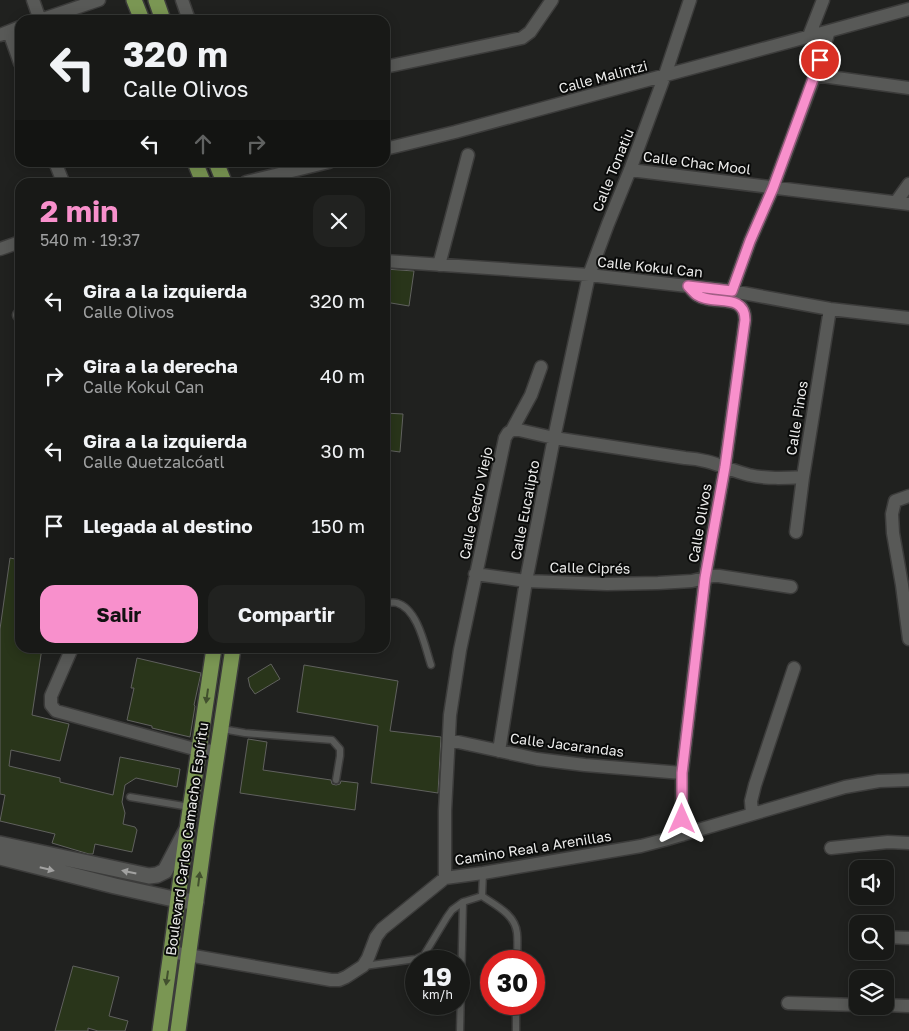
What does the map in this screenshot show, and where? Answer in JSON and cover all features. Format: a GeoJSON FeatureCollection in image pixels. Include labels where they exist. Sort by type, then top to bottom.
{"type":"FeatureCollection","features":[{"type":"Feature","properties":{"kind":"main road"},"geometry":{"type":"LineString","coordinates":[[158,1],[162,15]]}},
{"type":"Feature","properties":{"kind":"main road","name":"Boulevard Carlos Camacho Espíritu"},"geometry":{"type":"LineString","coordinates":[[160,1031],[186,830],[213,653]]}},
{"type":"Feature","properties":{"kind":"main road","name":"Boulevard Carlos Camacho Espíritu"},"geometry":{"type":"LineString","coordinates":[[178,1031],[232,653]]}},
{"type":"Feature","properties":{"kind":"main road"},"geometry":{"type":"LineString","coordinates":[[0,844],[149,876],[165,871],[186,830]]}},
{"type":"Feature","properties":{"kind":"main road"},"geometry":{"type":"LineString","coordinates":[[0,857],[178,900],[196,902]]}},
{"type":"Feature","properties":{"kind":"main road"},"geometry":{"type":"LineString","coordinates":[[153,894],[157,875]]}},
{"type":"Feature","properties":{"kind":"street"},"geometry":{"type":"LineString","coordinates":[[33,0],[38,15]]}},
{"type":"Feature","properties":{"kind":"street"},"geometry":{"type":"LineString","coordinates":[[55,15],[99,0]]}},
{"type":"Feature","properties":{"kind":"street"},"geometry":{"type":"LineString","coordinates":[[182,0],[187,15]]}},
{"type":"Feature","properties":{"kind":"street"},"geometry":{"type":"LineString","coordinates":[[390,66],[522,38],[530,32],[552,0]]}},
{"type":"Feature","properties":{"kind":"street","name":"Calle Tonatiu"},"geometry":{"type":"LineString","coordinates":[[589,276],[665,76],[690,0]]}},
{"type":"Feature","properties":{"kind":"street"},"geometry":{"type":"LineString","coordinates":[[809,36],[823,0]]}},
{"type":"Feature","properties":{"kind":"street"},"geometry":{"type":"LineString","coordinates":[[138,10],[158,1]]}},
{"type":"Feature","properties":{"kind":"street","name":"Calle Malintzi"},"geometry":{"type":"LineString","coordinates":[[390,148],[665,76],[909,9]]}},
{"type":"Feature","properties":{"kind":"street"},"geometry":{"type":"LineString","coordinates":[[10,31],[15,48]]}},
{"type":"Feature","properties":{"kind":"street"},"geometry":{"type":"LineString","coordinates":[[732,291],[750,241],[773,188],[815,75],[829,31]]}},
{"type":"Feature","properties":{"kind":"street"},"geometry":{"type":"LineString","coordinates":[[815,75],[909,88]]}},
{"type":"Feature","properties":{"kind":"street"},"geometry":{"type":"LineString","coordinates":[[439,265],[468,155]]}},
{"type":"Feature","properties":{"kind":"street"},"geometry":{"type":"LineString","coordinates":[[263,178],[308,167]]}},
{"type":"Feature","properties":{"kind":"street","name":"Calle Chac Mool"},"geometry":{"type":"LineString","coordinates":[[630,170],[903,203]]}},
{"type":"Feature","properties":{"kind":"street"},"geometry":{"type":"LineString","coordinates":[[903,203],[909,184]]}},
{"type":"Feature","properties":{"kind":"street"},"geometry":{"type":"LineString","coordinates":[[0,249],[15,244]]}},
{"type":"Feature","properties":{"kind":"street","name":"Calle Kokul Can"},"geometry":{"type":"LineString","coordinates":[[390,261],[589,276],[688,286],[732,291],[830,309],[909,318]]}},
{"type":"Feature","properties":{"kind":"street","name":"Calle Eucalipto"},"geometry":{"type":"LineString","coordinates":[[499,751],[526,581],[554,438],[589,276]]}},
{"type":"Feature","properties":{"kind":"street","name":"Calle Olivos"},"geometry":{"type":"LineString","coordinates":[[682,834],[682,773],[705,578],[725,467],[745,315],[742,307],[737,304],[702,298],[696,295],[688,286]]}},
{"type":"Feature","properties":{"kind":"street","name":"Calle Pinos"},"geometry":{"type":"LineString","coordinates":[[796,532],[830,309]]}},
{"type":"Feature","properties":{"kind":"street","name":"Calle Cedro Viejo"},"geometry":{"type":"LineString","coordinates":[[445,878],[445,811],[450,715],[460,650],[505,438],[512,430],[531,394],[541,367]]}},
{"type":"Feature","properties":{"kind":"street"},"geometry":{"type":"LineString","coordinates":[[512,430],[704,460],[761,477],[803,478]]}},
{"type":"Feature","properties":{"kind":"street"},"geometry":{"type":"LineString","coordinates":[[909,496],[895,501],[892,514],[893,533],[906,584],[909,639]]}},
{"type":"Feature","properties":{"kind":"street","name":"Calle Ciprés"},"geometry":{"type":"LineString","coordinates":[[475,574],[526,581],[574,584],[658,583],[692,581],[719,576],[791,587]]}},
{"type":"Feature","properties":{"kind":"street"},"geometry":{"type":"LineString","coordinates":[[70,653],[51,696],[51,705],[56,711],[198,750],[218,751]]}},
{"type":"Feature","properties":{"kind":"street"},"geometry":{"type":"LineString","coordinates":[[752,814],[751,800],[755,785],[794,668]]}},
{"type":"Feature","properties":{"kind":"street","name":"Calle Jacarandas"},"geometry":{"type":"LineString","coordinates":[[449,740],[537,759],[682,773]]}},
{"type":"Feature","properties":{"kind":"street","name":"Camino Real a Arenillas"},"geometry":{"type":"LineString","coordinates":[[363,966],[376,937],[382,929],[445,878],[642,846],[845,787],[879,781],[909,780]]}},
{"type":"Feature","properties":{"kind":"street"},"geometry":{"type":"LineString","coordinates":[[831,848],[888,842],[909,843]]}},
{"type":"Feature","properties":{"kind":"street"},"geometry":{"type":"LineString","coordinates":[[894,937],[909,938]]}},
{"type":"Feature","properties":{"kind":"street"},"geometry":{"type":"LineString","coordinates":[[171,952],[331,980],[346,978],[363,966]]}},
{"type":"Feature","properties":{"kind":"street"},"geometry":{"type":"LineString","coordinates":[[788,1003],[849,1005]]}},
{"type":"Feature","properties":{"kind":"street"},"geometry":{"type":"LineString","coordinates":[[894,1005],[909,1006]]}},
{"type":"Feature","properties":{"kind":"lane"},"geometry":{"type":"LineString","coordinates":[[390,603],[398,603],[410,612],[418,623],[431,665]]}},
{"type":"Feature","properties":{"kind":"lane"},"geometry":{"type":"LineString","coordinates":[[221,729],[245,733],[332,740],[340,749],[336,780]]}},
{"type":"Feature","properties":{"kind":"lane"},"geometry":{"type":"LineString","coordinates":[[130,796],[190,807]]}},
{"type":"Feature","properties":{"kind":"lane"},"geometry":{"type":"LineString","coordinates":[[482,896],[483,873]]}},
{"type":"Feature","properties":{"kind":"lane"},"geometry":{"type":"LineString","coordinates":[[363,966],[416,959],[424,955],[452,910],[464,902],[482,896]]}},
{"type":"Feature","properties":{"kind":"lane"},"geometry":{"type":"LineString","coordinates":[[482,896],[509,915],[514,921],[517,931],[517,950]]}},
{"type":"Feature","properties":{"kind":"lane"},"geometry":{"type":"LineString","coordinates":[[460,1031],[464,902]]}},
{"type":"Feature","properties":{"kind":"lane"},"geometry":{"type":"LineString","coordinates":[[516,1015],[516,1031]]}},
{"type":"Feature","properties":{"kind":"building"},"geometry":{"type":"Polygon","coordinates":[[[390,269],[414,271],[409,306],[390,303],[390,269]]]}},
{"type":"Feature","properties":{"kind":"building"},"geometry":{"type":"Polygon","coordinates":[[[390,413],[403,414],[400,452],[390,451],[390,413]]]}},
{"type":"Feature","properties":{"kind":"building"},"geometry":{"type":"Polygon","coordinates":[[[10,558],[15,559],[15,653],[41,653],[32,715],[69,724],[60,761],[11,750],[9,766],[60,778],[60,782],[113,795],[120,757],[180,769],[177,787],[136,778],[125,785],[122,802],[125,813],[123,824],[135,827],[137,830],[132,852],[95,844],[93,854],[89,854],[52,843],[55,834],[0,821],[5,795],[0,794],[0,629],[10,558]]]}},
{"type":"Feature","properties":{"kind":"building"},"geometry":{"type":"Polygon","coordinates":[[[137,658],[201,673],[190,737],[127,720],[134,688],[131,688],[137,658]]]}},
{"type":"Feature","properties":{"kind":"building"},"geometry":{"type":"Polygon","coordinates":[[[271,664],[280,679],[255,694],[250,687],[248,678],[271,664]]]}},
{"type":"Feature","properties":{"kind":"building"},"geometry":{"type":"Polygon","coordinates":[[[304,665],[398,681],[390,731],[441,737],[438,793],[371,783],[378,726],[297,712],[304,665]]]}},
{"type":"Feature","properties":{"kind":"building"},"geometry":{"type":"Polygon","coordinates":[[[248,739],[267,742],[263,770],[331,780],[332,784],[336,785],[340,784],[341,781],[358,783],[355,810],[240,793],[248,739]]]}},
{"type":"Feature","properties":{"kind":"building"},"geometry":{"type":"Polygon","coordinates":[[[73,966],[119,977],[109,1016],[128,1021],[125,1031],[98,1031],[88,1028],[88,1031],[55,1031],[73,966]]]}},
{"type":"Feature","properties":{"kind":"route"},"geometry":{"type":"LineString","coordinates":[[682,819],[682,773],[705,578],[725,467],[745,320],[744,311],[737,304],[702,298],[696,295],[688,286],[732,291],[750,241],[773,188],[820,60]]}}]}
